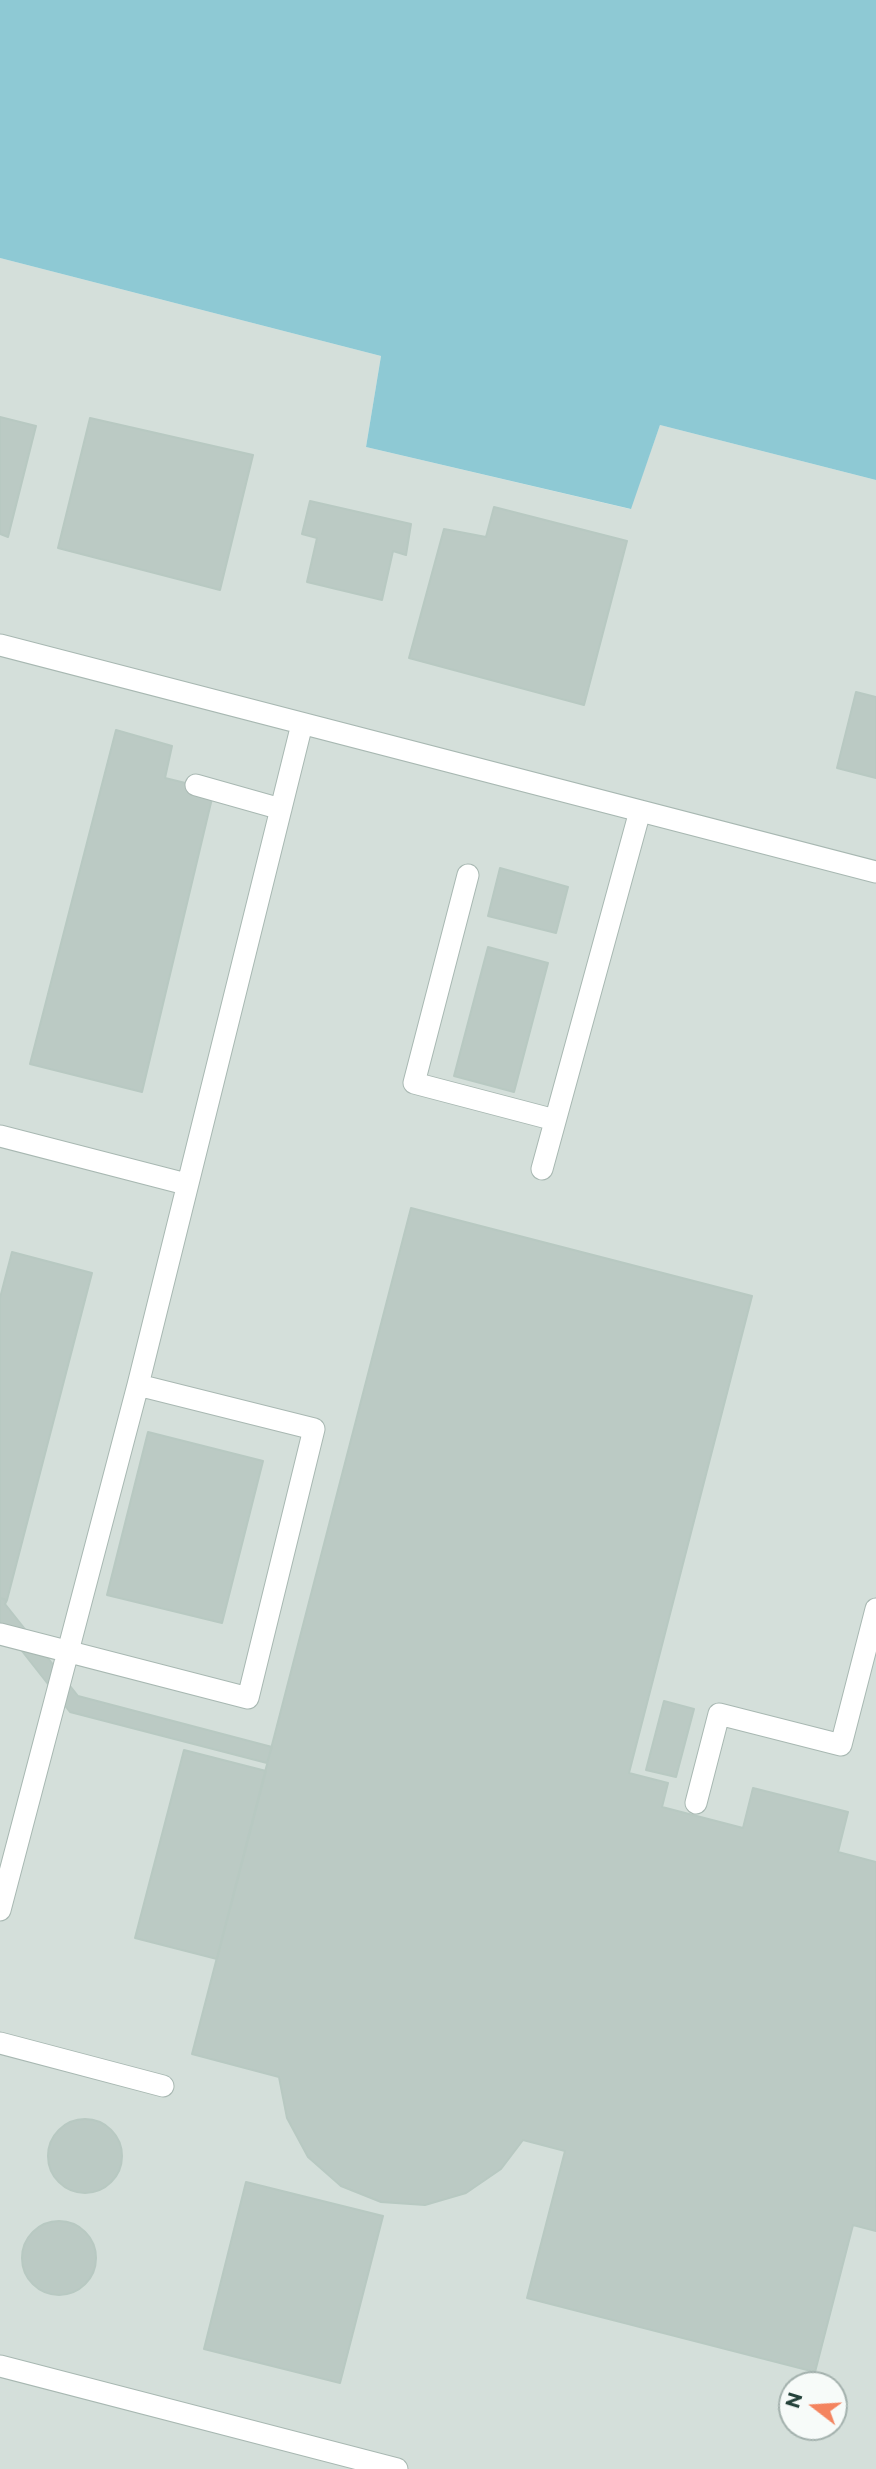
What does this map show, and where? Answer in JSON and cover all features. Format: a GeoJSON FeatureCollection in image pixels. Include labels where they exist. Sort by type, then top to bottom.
{"type":"FeatureCollection","features":[{"type":"Feature","properties":{"kind":"lane"},"geometry":{"type":"LineString","coordinates":[[0,645],[876,872]]}},
{"type":"Feature","properties":{"kind":"lane"},"geometry":{"type":"LineString","coordinates":[[0,1910],[138,1385],[302,724]]}},
{"type":"Feature","properties":{"kind":"lane"},"geometry":{"type":"LineString","coordinates":[[196,785],[281,809]]}},
{"type":"Feature","properties":{"kind":"lane"},"geometry":{"type":"LineString","coordinates":[[542,1169],[640,811]]}},
{"type":"Feature","properties":{"kind":"lane"},"geometry":{"type":"LineString","coordinates":[[468,875],[414,1083],[555,1120]]}},
{"type":"Feature","properties":{"kind":"lane"},"geometry":{"type":"LineString","coordinates":[[0,1136],[186,1184]]}},
{"type":"Feature","properties":{"kind":"lane"},"geometry":{"type":"LineString","coordinates":[[0,1634],[248,1698],[314,1429],[138,1385]]}},
{"type":"Feature","properties":{"kind":"lane"},"geometry":{"type":"LineString","coordinates":[[696,1803],[719,1714],[841,1745],[876,1609]]}},
{"type":"Feature","properties":{"kind":"lane"},"geometry":{"type":"LineString","coordinates":[[0,2043],[163,2086]]}},
{"type":"Feature","properties":{"kind":"lane"},"geometry":{"type":"LineString","coordinates":[[0,2366],[397,2469]]}},
{"type":"Feature","properties":{"kind":"shaded area"},"geometry":{"type":"Polygon","coordinates":[[[0,258],[381,356],[366,447],[630,509],[660,425],[876,480],[876,2469],[0,2469],[0,258]]]}},
{"type":"Feature","properties":{"kind":"water"},"geometry":{"type":"Polygon","coordinates":[[[0,0],[876,0],[876,480],[660,425],[631,509],[366,447],[381,356],[0,258],[0,0]]]}},
{"type":"Feature","properties":{"kind":"building"},"geometry":{"type":"Polygon","coordinates":[[[0,417],[36,426],[8,537],[0,534],[0,417]]]}},
{"type":"Feature","properties":{"kind":"building"},"geometry":{"type":"Polygon","coordinates":[[[90,418],[253,455],[220,590],[58,548],[90,418]]]}},
{"type":"Feature","properties":{"kind":"building"},"geometry":{"type":"Polygon","coordinates":[[[310,501],[411,524],[406,555],[393,551],[382,600],[307,582],[317,538],[302,534],[310,501]]]}},
{"type":"Feature","properties":{"kind":"building"},"geometry":{"type":"Polygon","coordinates":[[[494,507],[627,541],[584,705],[409,658],[444,529],[486,537],[494,507]]]}},
{"type":"Feature","properties":{"kind":"building"},"geometry":{"type":"Polygon","coordinates":[[[856,692],[876,697],[876,778],[837,768],[856,692]]]}},
{"type":"Feature","properties":{"kind":"building"},"geometry":{"type":"Polygon","coordinates":[[[116,730],[172,746],[165,778],[214,790],[142,1092],[30,1064],[116,730]]]}},
{"type":"Feature","properties":{"kind":"building"},"geometry":{"type":"Polygon","coordinates":[[[500,868],[568,887],[556,933],[488,916],[500,868]]]}},
{"type":"Feature","properties":{"kind":"building"},"geometry":{"type":"Polygon","coordinates":[[[488,947],[548,963],[514,1092],[454,1076],[488,947]]]}},
{"type":"Feature","properties":{"kind":"building"},"geometry":{"type":"Polygon","coordinates":[[[411,1208],[752,1296],[629,1773],[668,1783],[662,1807],[743,1828],[753,1788],[848,1812],[838,1852],[876,1862],[876,2231],[853,2225],[815,2371],[527,2298],[565,2151],[523,2140],[501,2169],[466,2193],[425,2205],[381,2202],[341,2186],[308,2157],[287,2118],[279,2077],[192,2054],[411,1208]]]}},
{"type":"Feature","properties":{"kind":"building"},"geometry":{"type":"Polygon","coordinates":[[[12,1252],[92,1273],[7,1600],[0,1598],[0,1298],[12,1252]]]}},
{"type":"Feature","properties":{"kind":"building"},"geometry":{"type":"Polygon","coordinates":[[[148,1432],[263,1461],[222,1623],[107,1595],[148,1432]]]}},
{"type":"Feature","properties":{"kind":"building"},"geometry":{"type":"Polygon","coordinates":[[[0,1598],[7,1600],[5,1604],[78,1696],[272,1747],[267,1763],[70,1712],[0,1623],[0,1598]]]}},
{"type":"Feature","properties":{"kind":"building"},"geometry":{"type":"Polygon","coordinates":[[[664,1701],[694,1709],[676,1777],[646,1770],[664,1701]]]}},
{"type":"Feature","properties":{"kind":"building"},"geometry":{"type":"Polygon","coordinates":[[[184,1750],[266,1771],[217,1959],[135,1938],[184,1750]]]}},
{"type":"Feature","properties":{"kind":"building"},"geometry":{"type":"Polygon","coordinates":[[[85,2119],[106,2125],[116,2135],[122,2156],[116,2177],[106,2187],[85,2193],[64,2187],[54,2177],[48,2156],[54,2135],[64,2125],[85,2119]]]}},
{"type":"Feature","properties":{"kind":"building"},"geometry":{"type":"Polygon","coordinates":[[[246,2182],[383,2216],[340,2383],[204,2349],[246,2182]]]}},
{"type":"Feature","properties":{"kind":"building"},"geometry":{"type":"Polygon","coordinates":[[[59,2221],[80,2227],[90,2237],[96,2258],[90,2279],[80,2289],[59,2295],[38,2289],[28,2279],[22,2258],[28,2237],[38,2227],[59,2221]]]}}]}
